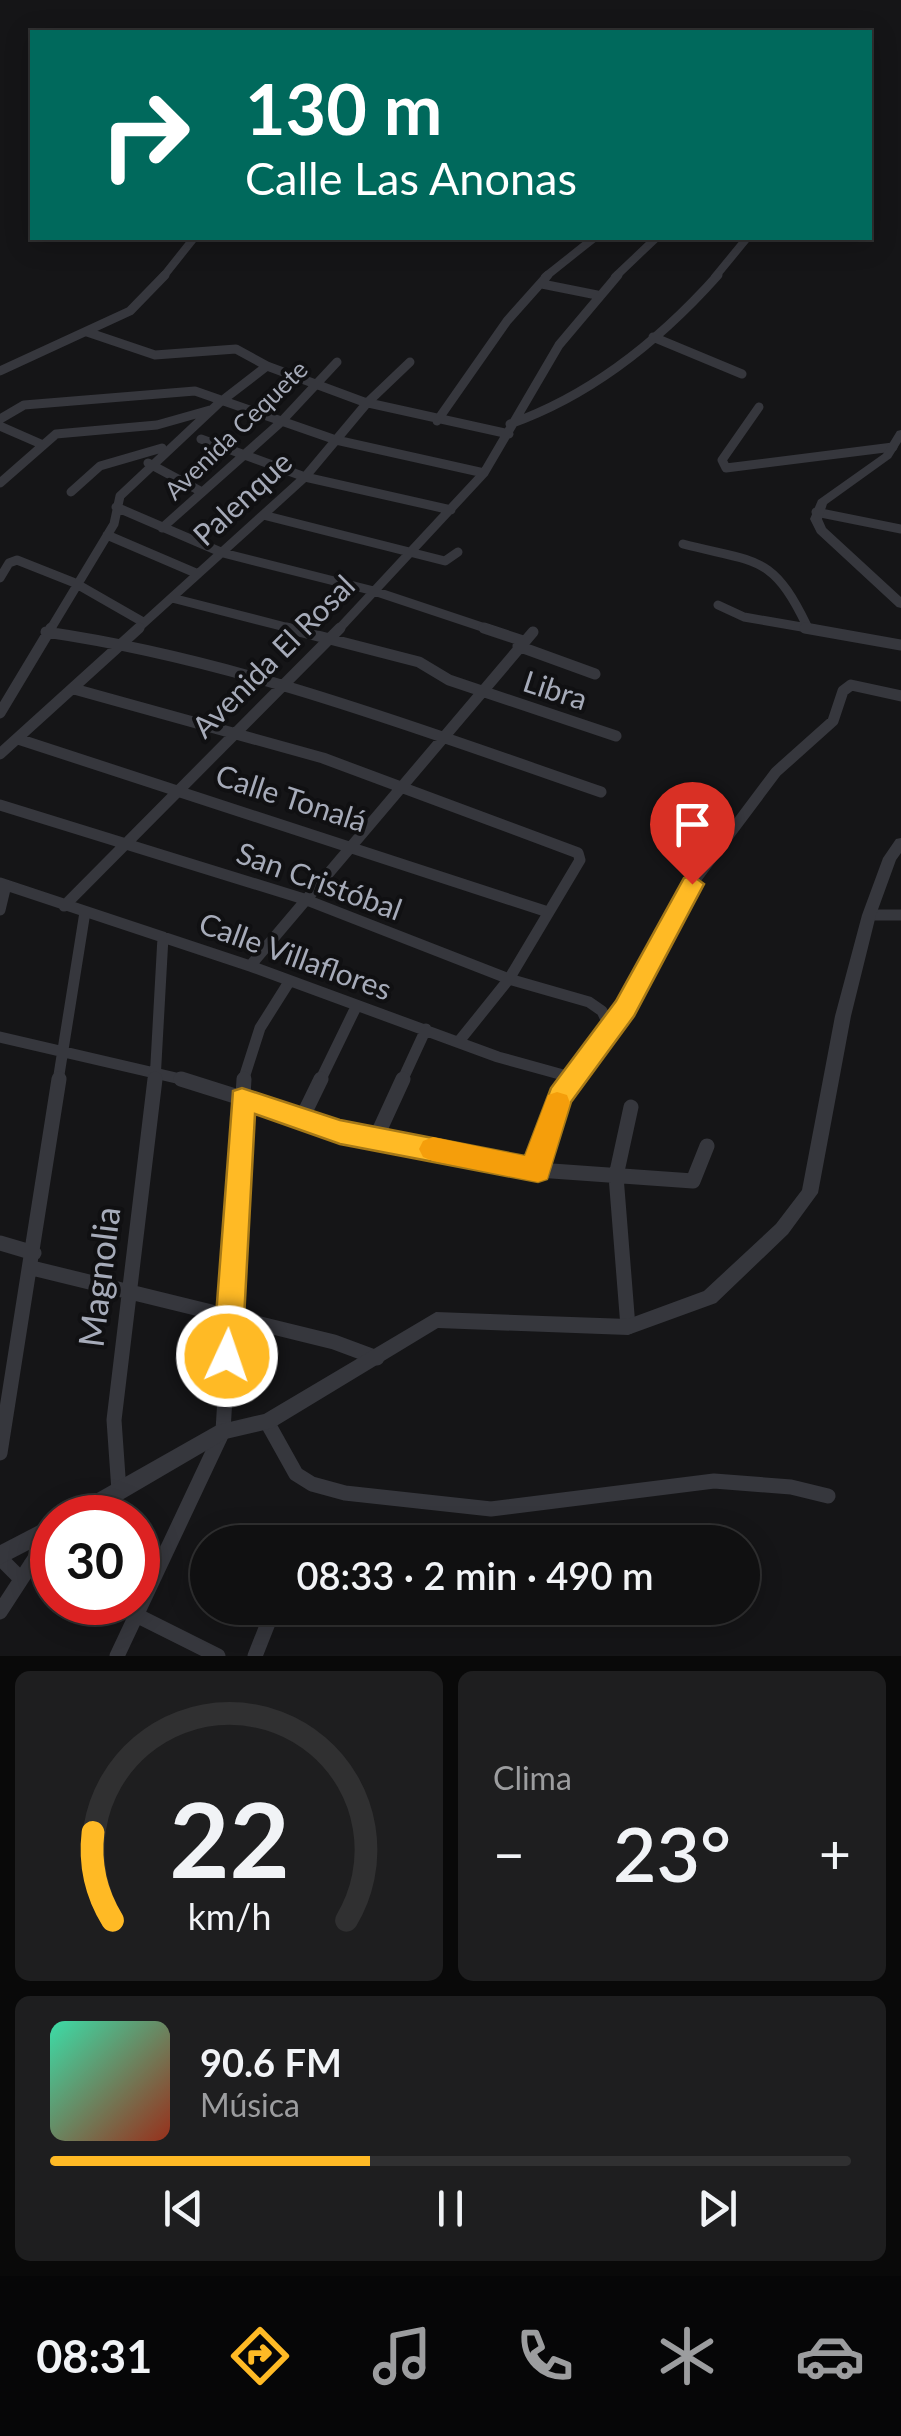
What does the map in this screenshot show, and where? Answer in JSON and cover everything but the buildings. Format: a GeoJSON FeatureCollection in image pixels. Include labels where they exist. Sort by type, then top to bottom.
{"type":"FeatureCollection","features":[{"type":"Feature","properties":{"kind":"street"},"geometry":{"type":"LineString","coordinates":[[0,371],[142,302],[192,240]]}},
{"type":"Feature","properties":{"kind":"street"},"geometry":{"type":"LineString","coordinates":[[437,421],[477,360],[542,284],[592,240]]}},
{"type":"Feature","properties":{"kind":"street","name":"Avenida El Rosal"},"geometry":{"type":"LineString","coordinates":[[64,906],[178,788],[284,688],[484,473],[559,345],[597,295],[654,240]]}},
{"type":"Feature","properties":{"kind":"street"},"geometry":{"type":"LineString","coordinates":[[87,332],[153,355],[228,345],[245,349],[263,367],[368,403],[437,421],[509,429],[579,396],[653,337],[709,286],[745,240]]}},
{"type":"Feature","properties":{"kind":"street"},"geometry":{"type":"LineString","coordinates":[[542,284],[597,295]]}},
{"type":"Feature","properties":{"kind":"street"},"geometry":{"type":"LineString","coordinates":[[653,337],[742,374]]}},
{"type":"Feature","properties":{"kind":"street","name":"Avenida Cequete"},"geometry":{"type":"LineString","coordinates":[[162,528],[280,423],[337,362]]}},
{"type":"Feature","properties":{"kind":"street","name":"Palenque"},"geometry":{"type":"LineString","coordinates":[[0,754],[305,477],[368,403],[410,362]]}},
{"type":"Feature","properties":{"kind":"street"},"geometry":{"type":"LineString","coordinates":[[71,492],[81,476],[99,466],[165,447],[203,422],[211,409],[263,367]]}},
{"type":"Feature","properties":{"kind":"street"},"geometry":{"type":"LineString","coordinates":[[41,444],[0,423],[24,405],[178,389],[336,440],[484,473]]}},
{"type":"Feature","properties":{"kind":"street"},"geometry":{"type":"LineString","coordinates":[[759,408],[722,460],[722,466],[734,469],[893,447]]}},
{"type":"Feature","properties":{"kind":"street"},"geometry":{"type":"LineString","coordinates":[[1,482],[41,444],[65,432],[157,425],[211,409]]}},
{"type":"Feature","properties":{"kind":"street"},"geometry":{"type":"LineString","coordinates":[[816,512],[833,492],[872,468],[901,433]]}},
{"type":"Feature","properties":{"kind":"street"},"geometry":{"type":"LineString","coordinates":[[201,440],[305,477],[451,510]]}},
{"type":"Feature","properties":{"kind":"street"},"geometry":{"type":"LineString","coordinates":[[2,707],[107,535],[117,516],[117,498],[165,447]]}},
{"type":"Feature","properties":{"kind":"street"},"geometry":{"type":"LineString","coordinates":[[141,457],[202,492]]}},
{"type":"Feature","properties":{"kind":"street"},"geometry":{"type":"LineString","coordinates":[[116,507],[223,554],[374,591],[524,640],[596,674]]}},
{"type":"Feature","properties":{"kind":"street"},"geometry":{"type":"LineString","coordinates":[[816,512],[901,529]]}},
{"type":"Feature","properties":{"kind":"street"},"geometry":{"type":"LineString","coordinates":[[816,512],[820,530],[901,604]]}},
{"type":"Feature","properties":{"kind":"street"},"geometry":{"type":"LineString","coordinates":[[263,514],[445,561],[458,552]]}},
{"type":"Feature","properties":{"kind":"street"},"geometry":{"type":"LineString","coordinates":[[107,535],[198,574]]}},
{"type":"Feature","properties":{"kind":"street"},"geometry":{"type":"LineString","coordinates":[[683,544],[768,566],[789,588],[807,626]]}},
{"type":"Feature","properties":{"kind":"street"},"geometry":{"type":"LineString","coordinates":[[0,578],[9,562],[18,560],[75,583],[143,622]]}},
{"type":"Feature","properties":{"kind":"street"},"geometry":{"type":"LineString","coordinates":[[172,598],[329,640]]}},
{"type":"Feature","properties":{"kind":"street"},"geometry":{"type":"LineString","coordinates":[[718,606],[744,617],[901,645]]}},
{"type":"Feature","properties":{"kind":"street"},"geometry":{"type":"LineString","coordinates":[[46,632],[124,640],[601,792]]}},
{"type":"Feature","properties":{"kind":"street","name":"Libra"},"geometry":{"type":"LineString","coordinates":[[329,640],[419,662],[449,680],[616,736]]}},
{"type":"Feature","properties":{"kind":"street"},"geometry":{"type":"LineString","coordinates":[[250,966],[524,640]]}},
{"type":"Feature","properties":{"kind":"street"},"geometry":{"type":"LineString","coordinates":[[538,1170],[539,1152],[553,1115],[574,1078],[625,1008],[692,884],[776,772],[833,721],[843,690],[862,685],[901,696]]}},
{"type":"Feature","properties":{"kind":"street"},"geometry":{"type":"LineString","coordinates":[[74,689],[323,758],[580,856],[508,979],[460,1040]]}},
{"type":"Feature","properties":{"kind":"street","name":"Calle Tonalá"},"geometry":{"type":"LineString","coordinates":[[18,739],[178,788],[548,912]]}},
{"type":"Feature","properties":{"kind":"street","name":"San Cristóbal"},"geometry":{"type":"LineString","coordinates":[[0,805],[304,900],[508,979],[589,1002],[602,1011],[609,1026]]}},
{"type":"Feature","properties":{"kind":"street"},"geometry":{"type":"LineString","coordinates":[[112,1495],[224,1432],[267,1422],[436,1320],[628,1327],[710,1297],[782,1229],[810,1193],[843,1016],[868,915],[890,858],[901,844]]}},
{"type":"Feature","properties":{"kind":"street"},"geometry":{"type":"LineString","coordinates":[[0,910],[3,884]]}},
{"type":"Feature","properties":{"kind":"street","name":"Calle Villaflores"},"geometry":{"type":"LineString","coordinates":[[3,884],[250,966],[498,1057],[574,1078]]}},
{"type":"Feature","properties":{"kind":"street"},"geometry":{"type":"LineString","coordinates":[[0,1453],[85,912]]}},
{"type":"Feature","properties":{"kind":"street"},"geometry":{"type":"LineString","coordinates":[[868,915],[901,915]]}},
{"type":"Feature","properties":{"kind":"street","name":"Magnolia"},"geometry":{"type":"LineString","coordinates":[[119,1491],[114,1420],[156,1071],[163,937]]}},
{"type":"Feature","properties":{"kind":"street"},"geometry":{"type":"LineString","coordinates":[[160,1567],[224,1432],[242,1099],[249,1054],[289,982]]}},
{"type":"Feature","properties":{"kind":"street"},"geometry":{"type":"LineString","coordinates":[[302,1118],[356,1007]]}},
{"type":"Feature","properties":{"kind":"street"},"geometry":{"type":"LineString","coordinates":[[375,1140],[426,1029]]}},
{"type":"Feature","properties":{"kind":"street"},"geometry":{"type":"LineString","coordinates":[[0,1037],[156,1071],[375,1140],[538,1170],[696,1180],[708,1146]]}},
{"type":"Feature","properties":{"kind":"street"},"geometry":{"type":"LineString","coordinates":[[628,1327],[616,1176],[631,1106]]}},
{"type":"Feature","properties":{"kind":"street"},"geometry":{"type":"LineString","coordinates":[[0,1243],[33,1260],[229,1318],[334,1342],[378,1358]]}},
{"type":"Feature","properties":{"kind":"street"},"geometry":{"type":"LineString","coordinates":[[267,1422],[288,1464],[301,1478],[334,1491],[517,1508],[552,1498],[748,1481],[795,1485],[828,1496]]}},
{"type":"Feature","properties":{"kind":"street"},"geometry":{"type":"LineString","coordinates":[[0,1556],[30,1541]]}},
{"type":"Feature","properties":{"kind":"street"},"geometry":{"type":"LineString","coordinates":[[0,1556],[30,1571]]}},
{"type":"Feature","properties":{"kind":"street"},"geometry":{"type":"LineString","coordinates":[[0,1612],[30,1565]]}},
{"type":"Feature","properties":{"kind":"street"},"geometry":{"type":"LineString","coordinates":[[117,1656],[132,1625]]}},
{"type":"Feature","properties":{"kind":"street"},"geometry":{"type":"LineString","coordinates":[[155,1625],[218,1656]]}},
{"type":"Feature","properties":{"kind":"street"},"geometry":{"type":"LineString","coordinates":[[254,1656],[267,1625]]}},
{"type":"Feature","properties":{"kind":"slow traffic"},"geometry":{"type":"LineString","coordinates":[[433,1149],[538,1170],[539,1152],[557,1103]]}},
{"type":"Feature","properties":{"kind":"route"},"geometry":{"type":"LineString","coordinates":[[227,1356],[242,1099],[340,1132],[538,1170],[539,1152],[560,1096],[590,1050],[625,1008],[692,884]]}}]}
